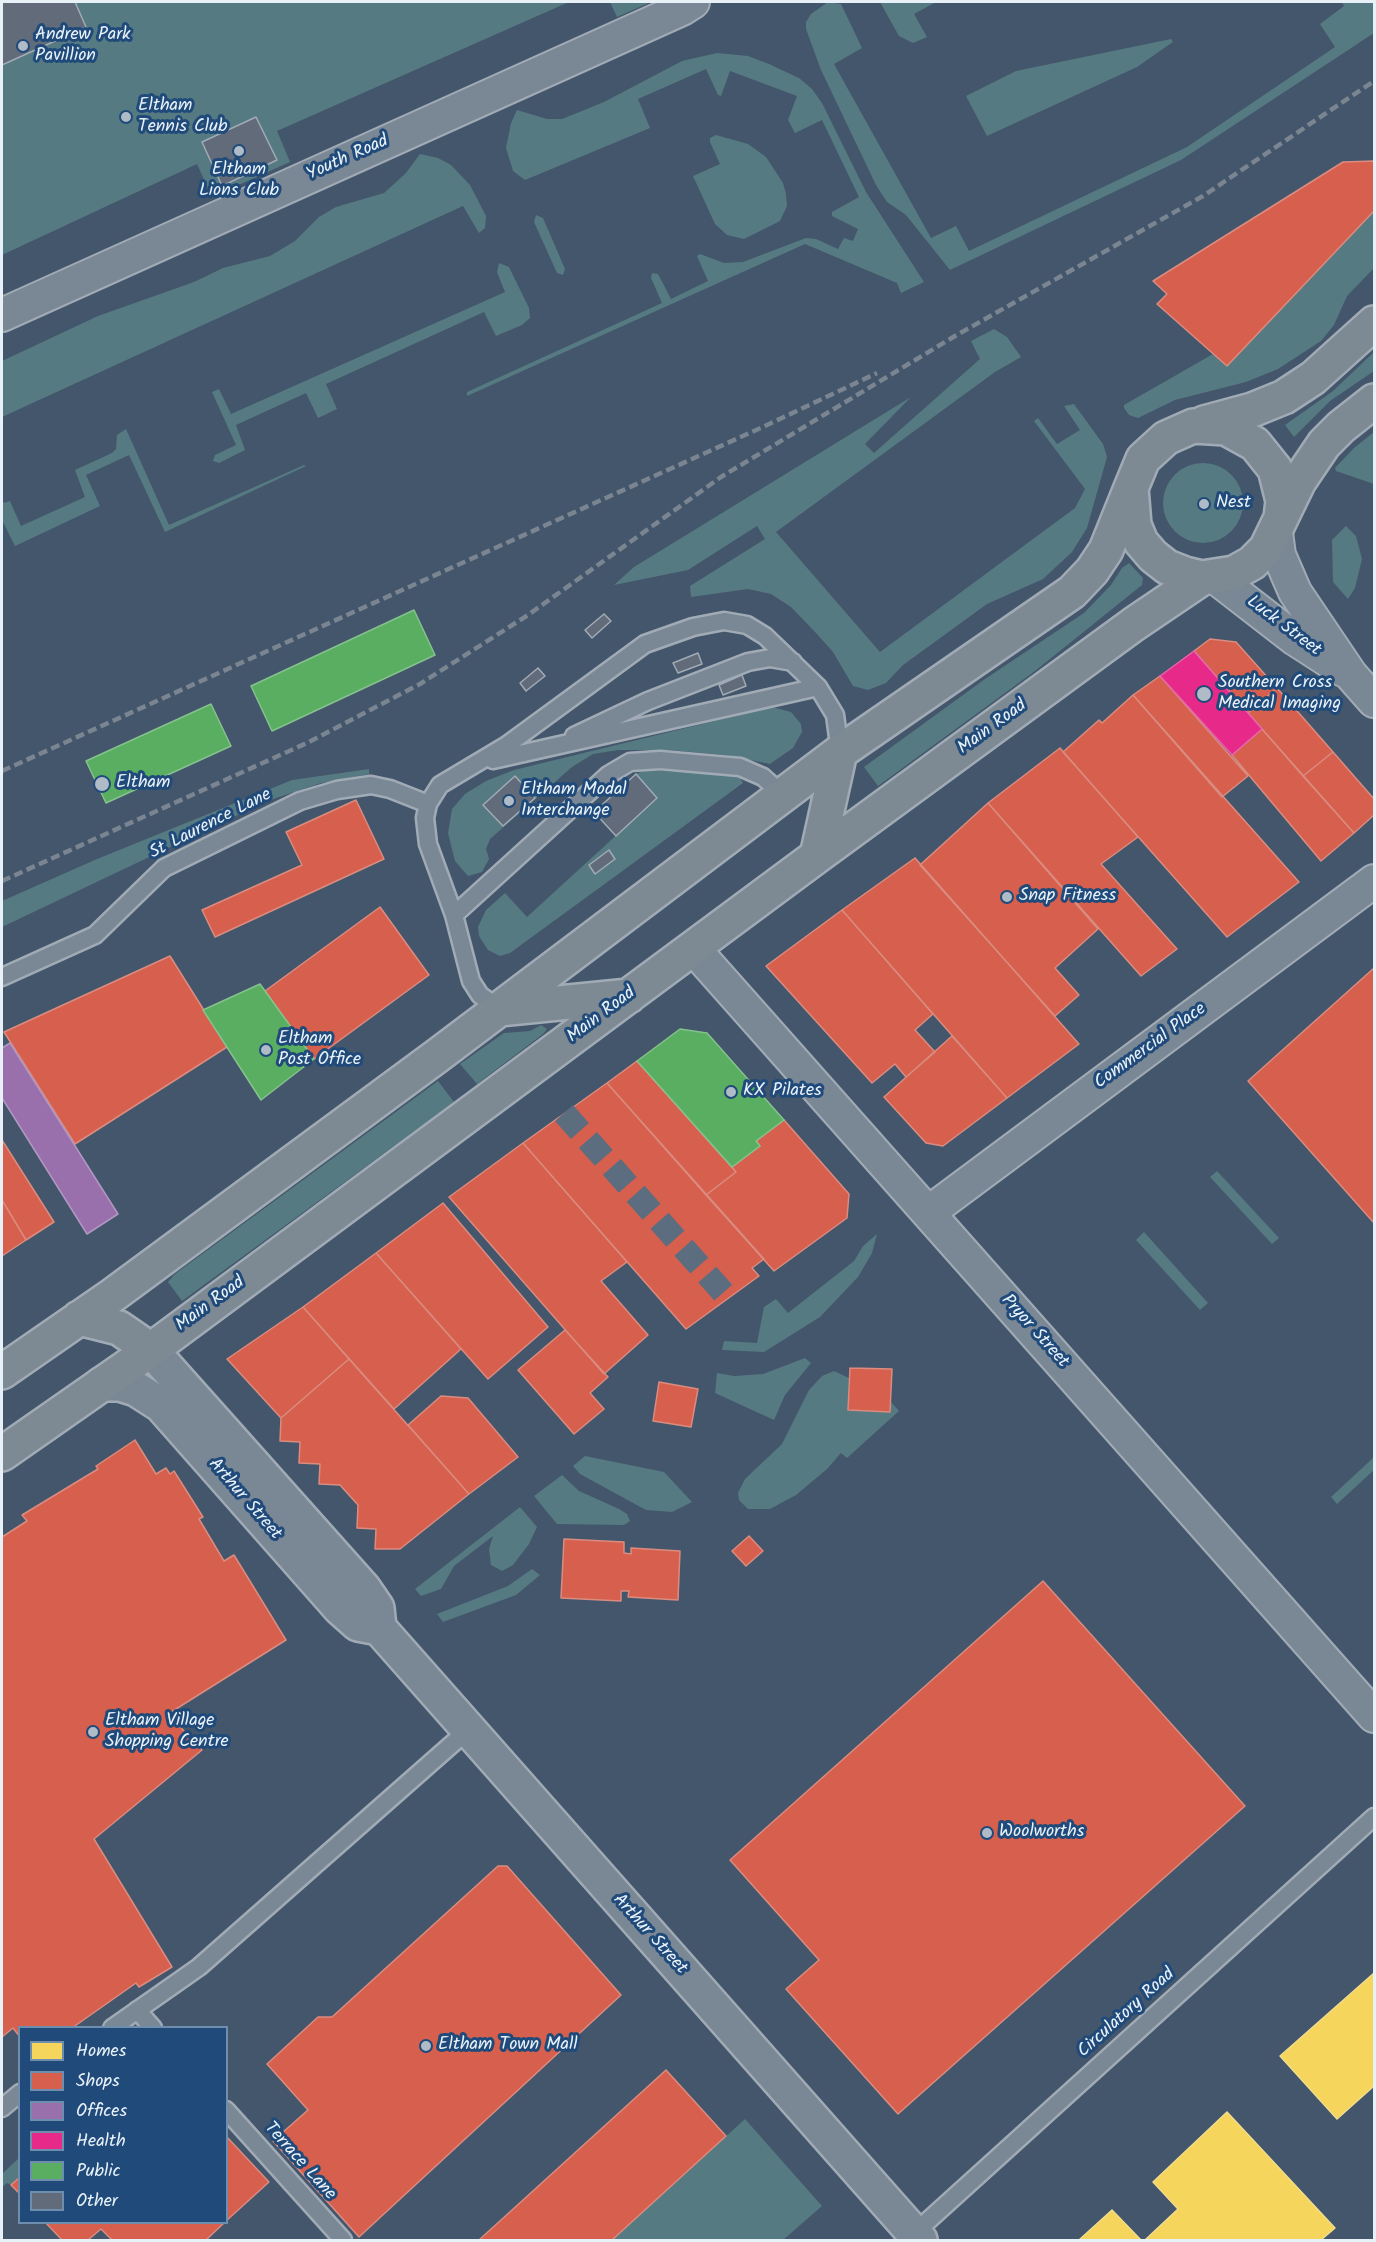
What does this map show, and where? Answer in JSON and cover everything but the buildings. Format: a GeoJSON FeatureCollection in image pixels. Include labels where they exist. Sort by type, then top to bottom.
{"type":"FeatureCollection","features":[{"type":"Feature","properties":{"kind":"main road"},"geometry":{"type":"LineString","coordinates":[[2,1372],[79,1318],[499,1009],[840,752],[1072,592],[1106,550],[1143,459],[1153,447],[1166,438],[1193,426],[1252,410],[1284,397],[1313,378],[1374,323]]}},
{"type":"Feature","properties":{"kind":"main road"},"geometry":{"type":"LineString","coordinates":[[1131,488],[1134,525],[1141,542],[1167,567],[1209,578],[1234,573],[1252,563],[1266,549],[1312,459],[1341,427],[1374,401]]}},
{"type":"Feature","properties":{"kind":"main road"},"geometry":{"type":"LineString","coordinates":[[1193,426],[1218,427],[1242,434],[1267,455],[1281,485],[1278,525]]}},
{"type":"Feature","properties":{"kind":"main road","name":"Main Road"},"geometry":{"type":"LineString","coordinates":[[2,1454],[151,1350],[1124,631],[1209,578]]}},
{"type":"Feature","properties":{"kind":"main road"},"geometry":{"type":"LineString","coordinates":[[817,856],[840,752]]}},
{"type":"Feature","properties":{"kind":"main road"},"geometry":{"type":"LineString","coordinates":[[499,1009],[629,996]]}},
{"type":"Feature","properties":{"kind":"main road"},"geometry":{"type":"LineString","coordinates":[[79,1318],[119,1328],[151,1350]]}},
{"type":"Feature","properties":{"kind":"street","name":"Youth Road"},"geometry":{"type":"LineString","coordinates":[[2,315],[682,9],[693,2]]}},
{"type":"Feature","properties":{"kind":"street","name":"Luck Street"},"geometry":{"type":"LineString","coordinates":[[1278,525],[1279,555],[1295,592],[1352,675],[1374,701]]}},
{"type":"Feature","properties":{"kind":"street","name":"Luck Street"},"geometry":{"type":"LineString","coordinates":[[1209,578],[1295,639],[1352,675]]}},
{"type":"Feature","properties":{"kind":"street","name":"Commercial Place"},"geometry":{"type":"LineString","coordinates":[[928,1213],[1374,881]]}},
{"type":"Feature","properties":{"kind":"street","name":"Pryor Street"},"geometry":{"type":"LineString","coordinates":[[694,949],[1374,1716]]}},
{"type":"Feature","properties":{"kind":"street","name":"Arthur Street"},"geometry":{"type":"LineString","coordinates":[[151,1350],[364,1588],[377,1608],[379,1628],[913,2238]]}},
{"type":"Feature","properties":{"kind":"street","name":"Arthur Street"},"geometry":{"type":"LineString","coordinates":[[102,1384],[120,1384],[136,1389],[161,1405],[340,1608],[358,1624],[379,1628]]}},
{"type":"Feature","properties":{"kind":"lane"},"geometry":{"type":"LineString","coordinates":[[499,1009],[480,995],[471,981],[454,915],[428,844],[425,818],[428,804],[440,785],[453,776],[483,762],[635,650],[653,640],[708,623],[732,621],[754,629],[776,644],[818,687],[835,715],[840,752]]}},
{"type":"Feature","properties":{"kind":"lane"},"geometry":{"type":"LineString","coordinates":[[549,748],[648,701],[748,662],[770,658],[793,662]]}},
{"type":"Feature","properties":{"kind":"lane"},"geometry":{"type":"LineString","coordinates":[[483,762],[818,687]]}},
{"type":"Feature","properties":{"kind":"lane"},"geometry":{"type":"LineString","coordinates":[[454,915],[608,775],[622,765],[660,760],[740,767],[763,777],[784,796]]}},
{"type":"Feature","properties":{"kind":"lane","name":"St Laurence Lane"},"geometry":{"type":"LineString","coordinates":[[2,977],[95,935],[164,868],[300,801],[337,790],[371,785],[390,789],[428,804]]}},
{"type":"Feature","properties":{"kind":"lane"},"geometry":{"type":"LineString","coordinates":[[115,2026],[199,1967],[468,1730]]}},
{"type":"Feature","properties":{"kind":"lane","name":"Circulatory Road"},"geometry":{"type":"LineString","coordinates":[[913,2238],[1374,1817]]}},
{"type":"Feature","properties":{"kind":"lane"},"geometry":{"type":"LineString","coordinates":[[137,2010],[151,2026]]}},
{"type":"Feature","properties":{"kind":"lane"},"geometry":{"type":"LineString","coordinates":[[2,2108],[18,2095]]}},
{"type":"Feature","properties":{"kind":"lane","name":"Terrace Lane"},"geometry":{"type":"LineString","coordinates":[[228,2112],[343,2241]]}},
{"type":"Feature","properties":{"kind":"green space","name":"Eltham Tennis Club"},"geometry":{"type":"Polygon","coordinates":[[[2,2],[569,2],[277,131],[290,162],[212,197],[197,164],[2,255],[2,2]]]}},
{"type":"Feature","properties":{"kind":"green space"},"geometry":{"type":"Polygon","coordinates":[[[610,2],[651,2],[617,17],[610,2]]]}},
{"type":"Feature","properties":{"kind":"green space"},"geometry":{"type":"Polygon","coordinates":[[[828,2],[841,4],[862,48],[834,64],[931,238],[956,226],[969,251],[1187,147],[1335,47],[1320,24],[1344,6],[1342,2],[1374,2],[1374,33],[1181,160],[950,270],[906,215],[887,202],[876,185],[821,70],[806,29],[806,22],[811,14],[828,2]]]}},
{"type":"Feature","properties":{"kind":"green space"},"geometry":{"type":"Polygon","coordinates":[[[880,2],[936,2],[914,14],[927,37],[913,43],[899,36],[880,2]]]}},
{"type":"Feature","properties":{"kind":"green space"},"geometry":{"type":"Polygon","coordinates":[[[1171,39],[1173,42],[1137,67],[987,136],[966,96],[1016,71],[1171,39]]]}},
{"type":"Feature","properties":{"kind":"green space"},"geometry":{"type":"Polygon","coordinates":[[[717,53],[748,56],[799,78],[812,89],[822,103],[866,192],[924,282],[901,293],[897,283],[805,244],[467,396],[467,392],[662,303],[651,278],[652,273],[658,274],[671,299],[708,281],[697,256],[700,254],[724,263],[743,262],[806,238],[816,239],[838,249],[844,238],[853,241],[858,229],[832,216],[832,212],[859,197],[822,120],[795,133],[788,120],[797,96],[730,71],[721,96],[718,95],[706,69],[638,99],[650,128],[525,180],[513,171],[506,148],[511,123],[517,110],[547,119],[562,119],[604,102],[682,61],[717,53]]]}},
{"type":"Feature","properties":{"kind":"green space"},"geometry":{"type":"Polygon","coordinates":[[[716,135],[748,144],[766,157],[783,183],[786,194],[787,206],[780,221],[744,239],[727,235],[715,224],[693,176],[720,164],[710,142],[710,138],[716,135]]]}},
{"type":"Feature","properties":{"kind":"green space"},"geometry":{"type":"Polygon","coordinates":[[[420,154],[438,158],[451,165],[470,185],[486,216],[485,228],[479,233],[463,206],[2,417],[2,361],[98,316],[194,282],[223,268],[270,256],[295,241],[319,217],[336,207],[384,193],[406,173],[420,154]]]}},
{"type":"Feature","properties":{"kind":"green space"},"geometry":{"type":"Polygon","coordinates":[[[1374,211],[1374,268],[1347,296],[1334,325],[1321,341],[1278,369],[1246,382],[1175,400],[1138,418],[1129,415],[1124,405],[1213,354],[1227,365],[1374,211]]]}},
{"type":"Feature","properties":{"kind":"green space"},"geometry":{"type":"Polygon","coordinates":[[[536,215],[543,218],[565,269],[563,275],[557,273],[534,222],[536,215]]]}},
{"type":"Feature","properties":{"kind":"green space"},"geometry":{"type":"Polygon","coordinates":[[[499,263],[509,267],[529,308],[530,318],[522,325],[496,336],[484,312],[326,384],[337,409],[318,418],[306,393],[236,425],[245,450],[219,463],[213,461],[215,455],[236,445],[212,392],[219,389],[231,414],[505,292],[497,272],[499,263]]]}},
{"type":"Feature","properties":{"kind":"green space"},"geometry":{"type":"Polygon","coordinates":[[[994,329],[1007,337],[1021,357],[995,372],[776,532],[880,652],[1075,508],[1085,489],[1034,421],[1038,418],[1057,444],[1080,430],[1064,406],[1074,404],[1103,444],[1107,457],[1087,528],[1072,552],[1043,579],[987,604],[903,665],[886,683],[868,690],[853,686],[833,652],[791,607],[771,594],[748,589],[691,597],[690,586],[765,539],[757,526],[688,570],[614,585],[634,567],[911,397],[865,444],[874,453],[980,359],[971,341],[994,329]]]}},
{"type":"Feature","properties":{"kind":"green space"},"geometry":{"type":"Polygon","coordinates":[[[1374,352],[1374,371],[1330,401],[1294,437],[1285,425],[1333,391],[1374,352]]]}},
{"type":"Feature","properties":{"kind":"green space"},"geometry":{"type":"Polygon","coordinates":[[[126,429],[169,525],[306,466],[165,532],[129,455],[86,475],[100,506],[15,546],[2,520],[2,499],[4,503],[10,501],[21,526],[85,497],[75,470],[112,453],[116,449],[117,435],[126,429]]]}},
{"type":"Feature","properties":{"kind":"green space"},"geometry":{"type":"Polygon","coordinates":[[[1374,432],[1374,484],[1336,471],[1335,468],[1354,448],[1374,432]]]}},
{"type":"Feature","properties":{"kind":"green space"},"geometry":{"type":"Polygon","coordinates":[[[1195,463],[1211,463],[1232,474],[1243,495],[1243,511],[1232,532],[1211,543],[1195,543],[1181,537],[1169,525],[1163,511],[1163,495],[1169,481],[1181,469],[1195,463]]]}},
{"type":"Feature","properties":{"kind":"green space"},"geometry":{"type":"Polygon","coordinates":[[[1346,526],[1356,536],[1362,559],[1355,588],[1348,599],[1333,582],[1332,540],[1346,526]]]}},
{"type":"Feature","properties":{"kind":"green space"},"geometry":{"type":"Polygon","coordinates":[[[1129,563],[1143,578],[1142,585],[1035,671],[878,786],[864,767],[985,679],[1084,613],[1111,585],[1122,568],[1129,563]]]}},
{"type":"Feature","properties":{"kind":"green space"},"geometry":{"type":"Polygon","coordinates":[[[772,707],[791,712],[801,724],[802,732],[793,748],[770,764],[726,755],[669,750],[618,750],[593,754],[572,767],[490,839],[486,849],[489,859],[482,872],[468,876],[455,861],[448,833],[452,809],[465,794],[486,781],[514,770],[772,707]]]}},
{"type":"Feature","properties":{"kind":"green space"},"geometry":{"type":"Polygon","coordinates":[[[369,769],[369,774],[321,783],[267,801],[2,927],[2,901],[97,859],[292,780],[369,769]]]}},
{"type":"Feature","properties":{"kind":"green space"},"geometry":{"type":"Polygon","coordinates":[[[645,770],[734,775],[743,783],[510,953],[500,956],[488,950],[479,936],[478,927],[486,910],[505,893],[527,917],[657,798],[636,774],[645,770]]]}},
{"type":"Feature","properties":{"kind":"green space"},"geometry":{"type":"Polygon","coordinates":[[[541,1025],[547,1029],[543,1034],[477,1084],[460,1064],[504,1033],[530,1031],[541,1025]]]}},
{"type":"Feature","properties":{"kind":"green space"},"geometry":{"type":"Polygon","coordinates":[[[438,1081],[454,1102],[182,1301],[168,1282],[175,1274],[438,1081]]]}},
{"type":"Feature","properties":{"kind":"green space"},"geometry":{"type":"Polygon","coordinates":[[[1217,1171],[1279,1238],[1272,1244],[1210,1177],[1217,1171]]]}},
{"type":"Feature","properties":{"kind":"green space"},"geometry":{"type":"Polygon","coordinates":[[[1144,1232],[1208,1303],[1200,1310],[1136,1240],[1144,1232]]]}},
{"type":"Feature","properties":{"kind":"green space"},"geometry":{"type":"Polygon","coordinates":[[[877,1234],[872,1253],[858,1277],[820,1317],[764,1352],[722,1350],[724,1341],[757,1343],[764,1307],[776,1299],[788,1313],[854,1261],[863,1246],[877,1234]]]}},
{"type":"Feature","properties":{"kind":"green space"},"geometry":{"type":"Polygon","coordinates":[[[805,1358],[811,1363],[785,1395],[774,1420],[715,1393],[717,1373],[734,1376],[763,1374],[805,1358]]]}},
{"type":"Feature","properties":{"kind":"green space"},"geometry":{"type":"Polygon","coordinates":[[[834,1371],[849,1378],[848,1410],[890,1412],[891,1402],[899,1411],[847,1458],[841,1453],[827,1469],[796,1495],[770,1509],[748,1509],[739,1500],[738,1493],[745,1479],[782,1444],[809,1390],[822,1376],[834,1371]]]}},
{"type":"Feature","properties":{"kind":"green space"},"geometry":{"type":"Polygon","coordinates":[[[585,1456],[664,1472],[692,1502],[672,1512],[646,1510],[580,1474],[573,1466],[585,1456]]]}},
{"type":"Feature","properties":{"kind":"green space"},"geometry":{"type":"Polygon","coordinates":[[[1374,1457],[1374,1470],[1337,1504],[1331,1497],[1374,1457]]]}},
{"type":"Feature","properties":{"kind":"green space"},"geometry":{"type":"Polygon","coordinates":[[[562,1475],[579,1491],[627,1514],[630,1521],[624,1525],[557,1524],[534,1496],[562,1475]]]}},
{"type":"Feature","properties":{"kind":"green space"},"geometry":{"type":"Polygon","coordinates":[[[520,1507],[537,1527],[529,1544],[513,1565],[502,1571],[491,1565],[489,1549],[493,1536],[454,1566],[441,1589],[421,1596],[415,1589],[520,1507]]]}},
{"type":"Feature","properties":{"kind":"green space"},"geometry":{"type":"Polygon","coordinates":[[[532,1569],[540,1575],[516,1595],[443,1622],[437,1614],[508,1586],[532,1569]]]}},
{"type":"Feature","properties":{"kind":"green space"},"geometry":{"type":"Polygon","coordinates":[[[745,2119],[822,2206],[783,2240],[612,2240],[745,2119]]]}},
{"type":"Feature","properties":{"kind":"green space"},"geometry":{"type":"Polygon","coordinates":[[[18,2159],[18,2178],[11,2185],[7,2183],[2,2187],[2,2174],[18,2159]]]}},
{"type":"Feature","properties":{"kind":"tunnel"},"geometry":{"type":"LineString","coordinates":[[564,1113],[728,1298]]}},
{"type":"Feature","properties":{"kind":"railway"},"geometry":{"type":"LineString","coordinates":[[2,881],[309,742],[420,684],[528,615],[721,477],[955,336],[1203,196],[1374,81]]}},
{"type":"Feature","properties":{"kind":"railway"},"geometry":{"type":"LineString","coordinates":[[2,771],[765,426],[877,373]]}},
{"type":"Feature","properties":{"kind":"place","name":"Andrew Park Pavillion"},"geometry":{"type":"Point","coordinates":[23,46]}},
{"type":"Feature","properties":{"kind":"place","name":"Eltham Tennis Club"},"geometry":{"type":"Point","coordinates":[126,117]}},
{"type":"Feature","properties":{"kind":"place","name":"Eltham Lions Club"},"geometry":{"type":"Point","coordinates":[239,151]}},
{"type":"Feature","properties":{"kind":"place","name":"Nest"},"geometry":{"type":"Point","coordinates":[1204,504]}},
{"type":"Feature","properties":{"kind":"place","name":"Southern Cross Medical Imaging"},"geometry":{"type":"Point","coordinates":[1204,694]}},
{"type":"Feature","properties":{"kind":"place","name":"Eltham"},"geometry":{"type":"Point","coordinates":[102,784]}},
{"type":"Feature","properties":{"kind":"place","name":"Eltham Modal Interchange"},"geometry":{"type":"Point","coordinates":[509,801]}},
{"type":"Feature","properties":{"kind":"place","name":"Snap Fitness"},"geometry":{"type":"Point","coordinates":[1007,897]}},
{"type":"Feature","properties":{"kind":"place","name":"Eltham Post Office"},"geometry":{"type":"Point","coordinates":[266,1050]}},
{"type":"Feature","properties":{"kind":"place","name":"KX Pilates"},"geometry":{"type":"Point","coordinates":[731,1092]}},
{"type":"Feature","properties":{"kind":"place","name":"Eltham Village Shopping Centre"},"geometry":{"type":"Point","coordinates":[93,1732]}},
{"type":"Feature","properties":{"kind":"place","name":"Woolworths"},"geometry":{"type":"Point","coordinates":[987,1833]}},
{"type":"Feature","properties":{"kind":"place","name":"Eltham Town Mall"},"geometry":{"type":"Point","coordinates":[426,2046]}}]}
